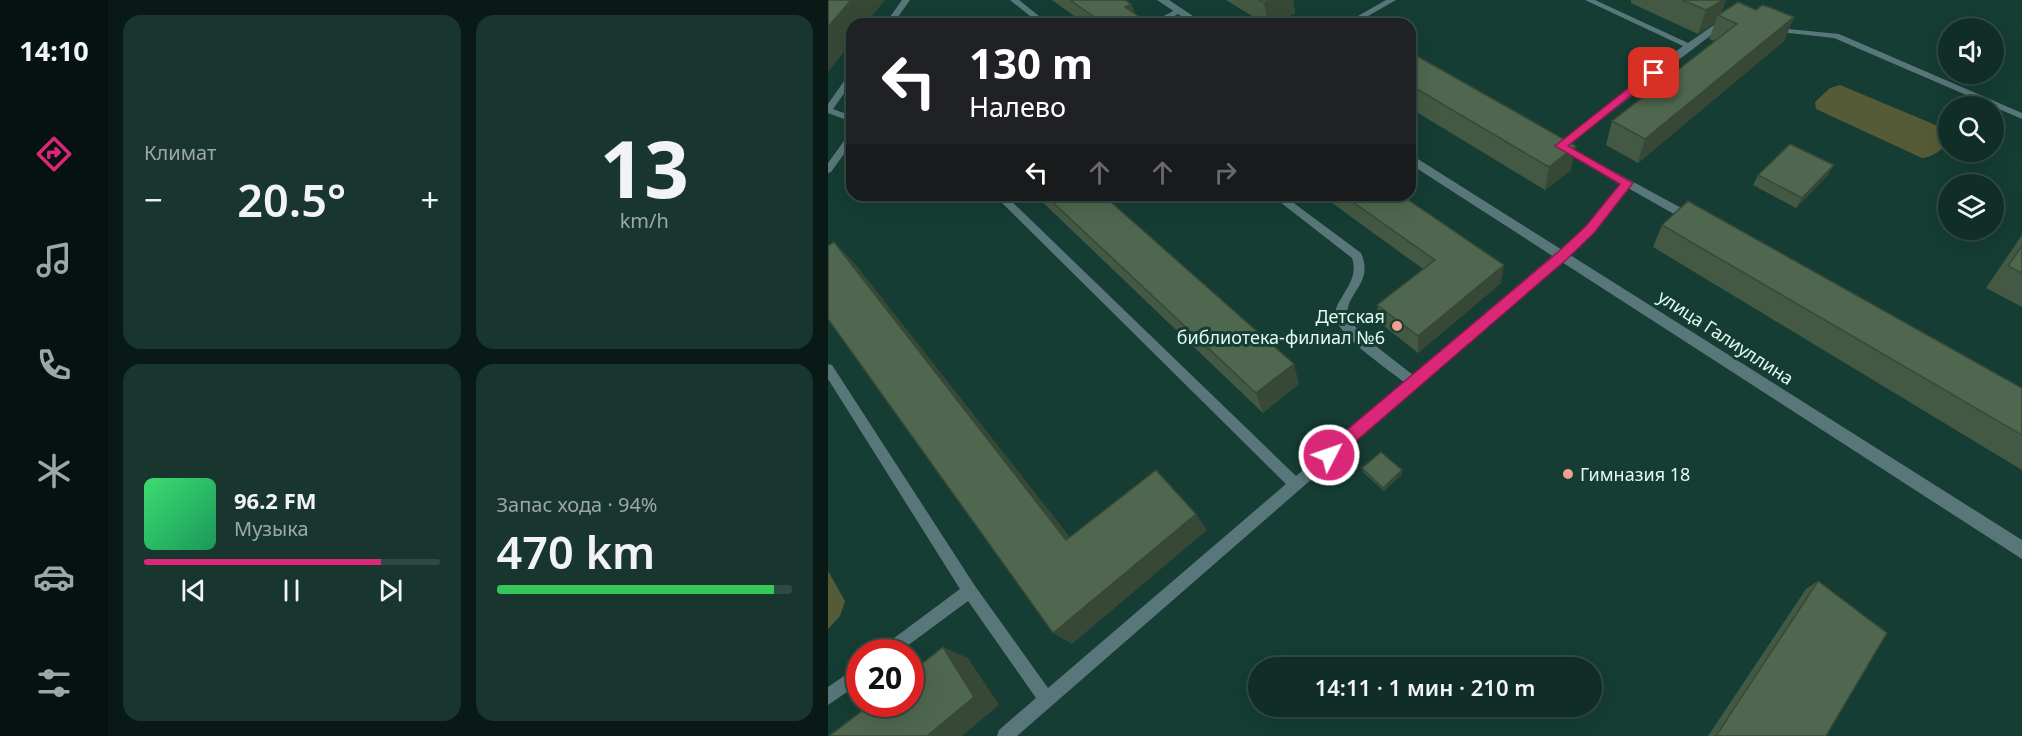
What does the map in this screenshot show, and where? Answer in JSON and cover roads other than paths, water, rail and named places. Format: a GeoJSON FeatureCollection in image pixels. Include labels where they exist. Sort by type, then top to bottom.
{"type":"FeatureCollection","features":[{"type":"Feature","properties":{"kind":"street"},"geometry":{"type":"LineString","coordinates":[[1162,0],[1191,18]]}},
{"type":"Feature","properties":{"kind":"street","name":"улица Галиуллина"},"geometry":{"type":"LineString","coordinates":[[1416,162],[2022,550]]}},
{"type":"Feature","properties":{"kind":"lane"},"geometry":{"type":"LineString","coordinates":[[893,18],[906,0]]}},
{"type":"Feature","properties":{"kind":"lane"},"geometry":{"type":"LineString","coordinates":[[1014,0],[1037,18]]}},
{"type":"Feature","properties":{"kind":"lane"},"geometry":{"type":"LineString","coordinates":[[1359,18],[1392,0]]}},
{"type":"Feature","properties":{"kind":"lane"},"geometry":{"type":"LineString","coordinates":[[1589,0],[1689,46]]}},
{"type":"Feature","properties":{"kind":"lane"},"geometry":{"type":"LineString","coordinates":[[1165,18],[1180,11]]}},
{"type":"Feature","properties":{"kind":"lane"},"geometry":{"type":"LineString","coordinates":[[1698,222],[1555,144],[1689,46],[1734,18]]}},
{"type":"Feature","properties":{"kind":"lane"},"geometry":{"type":"LineString","coordinates":[[1761,26],[1836,36],[2022,116]]}},
{"type":"Feature","properties":{"kind":"lane"},"geometry":{"type":"LineString","coordinates":[[846,84],[828,110],[846,117]]}},
{"type":"Feature","properties":{"kind":"lane"},"geometry":{"type":"LineString","coordinates":[[828,170],[846,144]]}},
{"type":"Feature","properties":{"kind":"lane"},"geometry":{"type":"LineString","coordinates":[[1005,736],[1413,382],[1563,256],[1590,230],[1627,183]]}},
{"type":"Feature","properties":{"kind":"lane"},"geometry":{"type":"LineString","coordinates":[[1005,201],[1295,484]]}},
{"type":"Feature","properties":{"kind":"lane"},"geometry":{"type":"LineString","coordinates":[[1284,201],[1357,256],[1362,267],[1361,276],[1341,309],[1342,319],[1351,331],[1413,382]]}},
{"type":"Feature","properties":{"kind":"lane"},"geometry":{"type":"LineString","coordinates":[[828,369],[970,591],[1047,700]]}},
{"type":"Feature","properties":{"kind":"lane"},"geometry":{"type":"LineString","coordinates":[[905,639],[970,591]]}},
{"type":"Feature","properties":{"kind":"lane"},"geometry":{"type":"LineString","coordinates":[[828,697],[846,684]]}},
{"type":"Feature","properties":{"kind":"place","name":"Детская библиотека-филиал №6"},"geometry":{"type":"Point","coordinates":[1397,326]}},
{"type":"Feature","properties":{"kind":"place","name":"Гимназия 18"},"geometry":{"type":"Point","coordinates":[1568,474]}}]}
